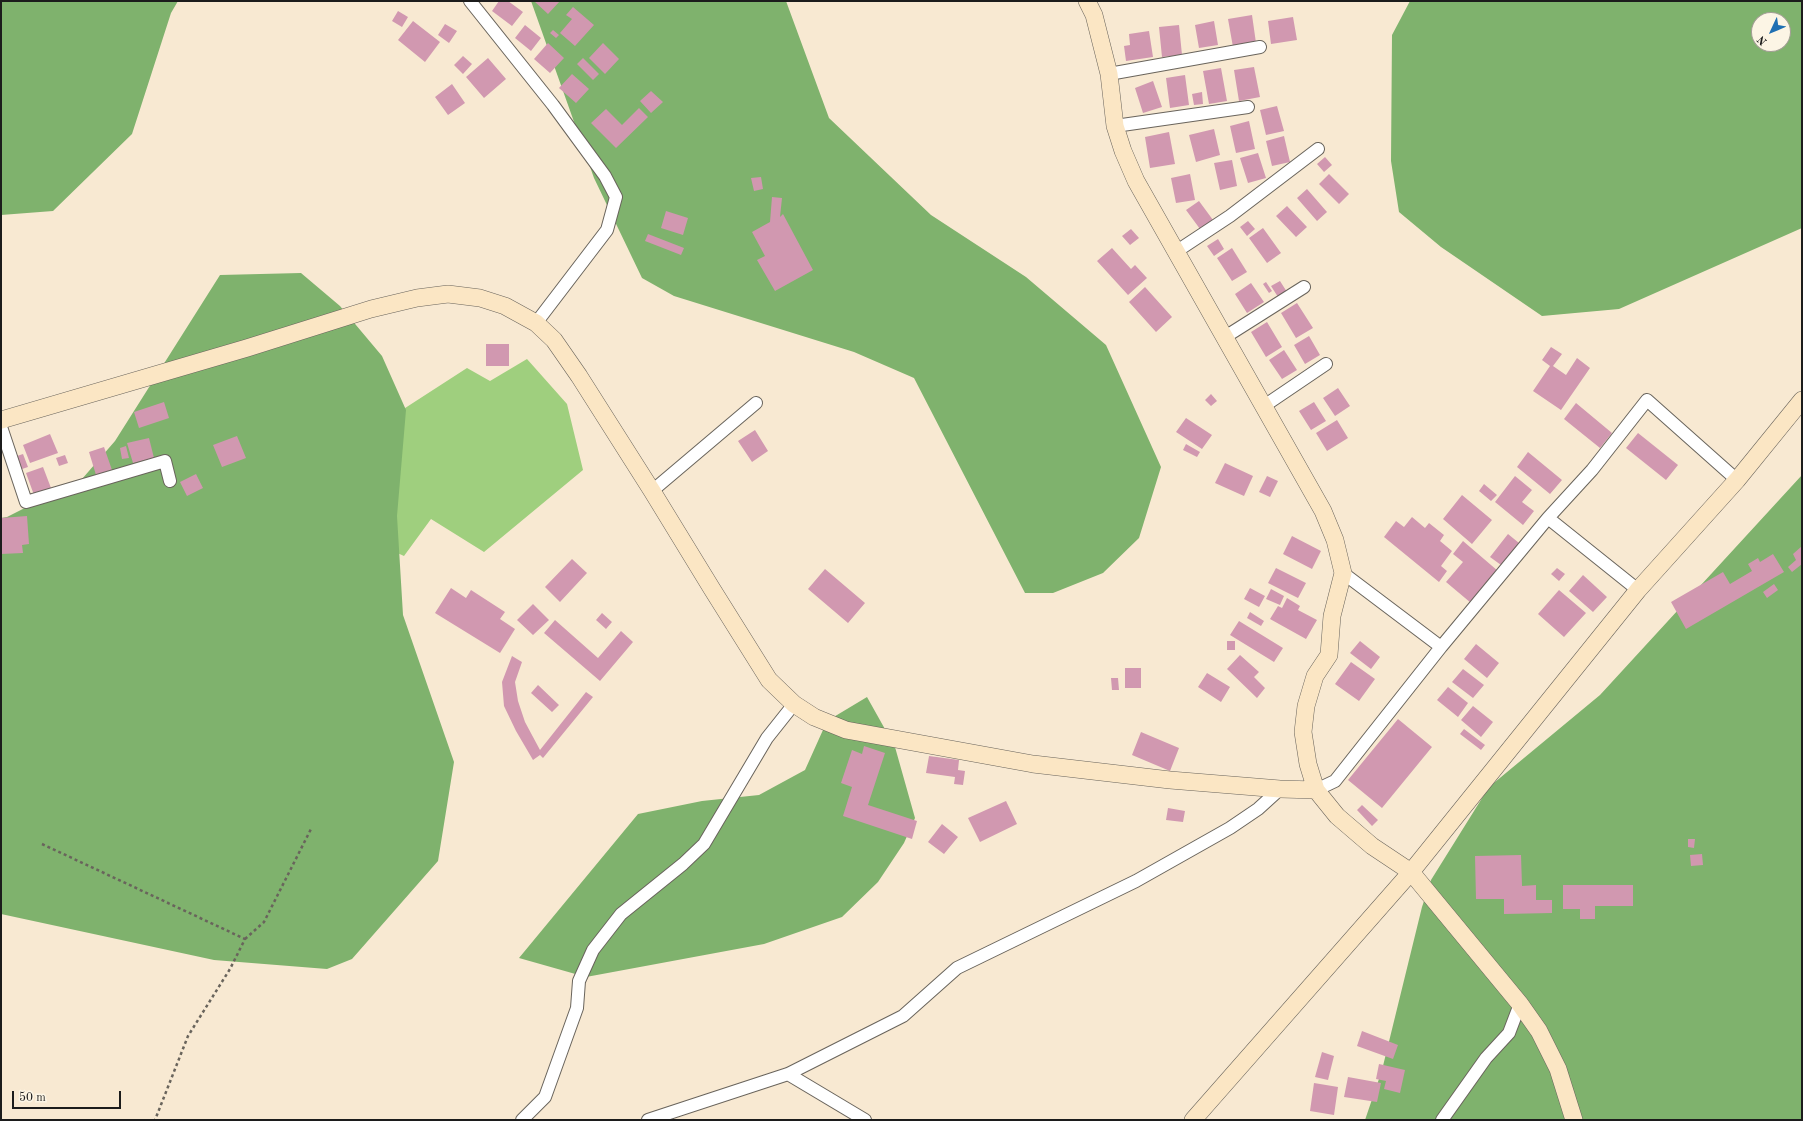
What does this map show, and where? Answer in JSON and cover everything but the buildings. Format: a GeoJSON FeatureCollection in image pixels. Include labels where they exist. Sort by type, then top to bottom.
{"type":"FeatureCollection","features":[{"type":"Feature","properties":{"kind":"street"},"geometry":{"type":"LineString","coordinates":[[470,1],[553,105],[605,176],[616,197],[607,230],[536,323]]}},
{"type":"Feature","properties":{"kind":"street"},"geometry":{"type":"LineString","coordinates":[[1087,1],[1094,15],[1110,74],[1115,126],[1123,151],[1136,181],[1323,511],[1335,540],[1343,573],[1332,616],[1329,655],[1315,676],[1306,706],[1303,732],[1308,764],[1316,790],[1337,816],[1372,846],[1410,872],[1520,1004],[1539,1031],[1558,1069],[1574,1120]]}},
{"type":"Feature","properties":{"kind":"street"},"geometry":{"type":"LineString","coordinates":[[1110,74],[1260,47]]}},
{"type":"Feature","properties":{"kind":"street"},"geometry":{"type":"LineString","coordinates":[[1115,126],[1248,107]]}},
{"type":"Feature","properties":{"kind":"street"},"geometry":{"type":"LineString","coordinates":[[1177,252],[1230,216],[1318,149]]}},
{"type":"Feature","properties":{"kind":"street"},"geometry":{"type":"LineString","coordinates":[[1225,337],[1304,287]]}},
{"type":"Feature","properties":{"kind":"street"},"geometry":{"type":"LineString","coordinates":[[1,420],[246,348],[371,309],[418,298],[448,294],[480,298],[505,306],[536,323],[554,340],[579,376],[652,491],[712,590],[770,680],[794,704],[814,717],[846,730],[1033,764],[1170,780],[1280,789],[1316,790],[1335,780],[1441,647],[1548,518],[1592,470],[1647,400],[1736,480]]}},
{"type":"Feature","properties":{"kind":"street"},"geometry":{"type":"LineString","coordinates":[[1264,406],[1326,364]]}},
{"type":"Feature","properties":{"kind":"street"},"geometry":{"type":"LineString","coordinates":[[1193,1120],[1410,872],[1638,590],[1736,480],[1802,400]]}},
{"type":"Feature","properties":{"kind":"street"},"geometry":{"type":"LineString","coordinates":[[652,491],[756,403]]}},
{"type":"Feature","properties":{"kind":"street"},"geometry":{"type":"LineString","coordinates":[[1,427],[26,502],[164,461],[170,481]]}},
{"type":"Feature","properties":{"kind":"street"},"geometry":{"type":"LineString","coordinates":[[1548,518],[1638,590]]}},
{"type":"Feature","properties":{"kind":"street"},"geometry":{"type":"LineString","coordinates":[[1343,573],[1441,647]]}},
{"type":"Feature","properties":{"kind":"street"},"geometry":{"type":"LineString","coordinates":[[522,1120],[545,1097],[577,1008],[579,982],[593,950],[621,914],[683,864],[704,844],[767,738],[794,704]]}},
{"type":"Feature","properties":{"kind":"street"},"geometry":{"type":"LineString","coordinates":[[648,1120],[788,1074],[903,1016],[958,968],[1136,881],[1230,828],[1258,809],[1280,789]]}},
{"type":"Feature","properties":{"kind":"street"},"geometry":{"type":"LineString","coordinates":[[1442,1120],[1486,1058],[1509,1032],[1520,1004]]}},
{"type":"Feature","properties":{"kind":"street"},"geometry":{"type":"LineString","coordinates":[[788,1074],[865,1120]]}},
{"type":"Feature","properties":{"kind":"path"},"geometry":{"type":"LineString","coordinates":[[155,1120],[188,1036],[230,969],[244,939],[264,922],[312,827]]}},
{"type":"Feature","properties":{"kind":"path"},"geometry":{"type":"LineString","coordinates":[[42,844],[244,939]]}},
{"type":"Feature","properties":{"kind":"green space"},"geometry":{"type":"Polygon","coordinates":[[[1,1],[178,1],[171,13],[132,134],[53,211],[1,215],[1,1]]]}},
{"type":"Feature","properties":{"kind":"green space"},"geometry":{"type":"Polygon","coordinates":[[[531,1],[786,1],[829,118],[931,215],[1026,277],[1106,345],[1161,467],[1139,538],[1103,573],[1053,593],[1025,593],[914,378],[854,352],[674,296],[642,278],[594,178],[531,1]]]}},
{"type":"Feature","properties":{"kind":"green space"},"geometry":{"type":"Polygon","coordinates":[[[1410,1],[1802,1],[1802,228],[1619,309],[1542,316],[1441,247],[1399,212],[1391,161],[1392,35],[1410,1]]]}},
{"type":"Feature","properties":{"kind":"green space"},"geometry":{"type":"Polygon","coordinates":[[[301,273],[340,306],[382,356],[406,410],[397,516],[403,615],[454,762],[438,861],[352,959],[327,969],[214,960],[1,914],[1,518],[7,517],[82,479],[115,441],[220,275],[301,273]]]}},
{"type":"Feature","properties":{"kind":"green space"},"geometry":{"type":"Polygon","coordinates":[[[527,359],[567,404],[583,470],[484,552],[431,519],[404,556],[382,546],[385,421],[467,368],[490,381],[527,359]]]}},
{"type":"Feature","properties":{"kind":"green space"},"geometry":{"type":"Polygon","coordinates":[[[1802,475],[1802,1120],[1365,1120],[1382,1070],[1422,907],[1431,880],[1489,787],[1600,695],[1802,475]]]}},
{"type":"Feature","properties":{"kind":"green space"},"geometry":{"type":"Polygon","coordinates":[[[867,697],[895,747],[915,818],[904,843],[878,882],[842,917],[764,944],[586,977],[519,958],[638,814],[702,801],[759,795],[805,770],[827,721],[867,697]]]}}]}
